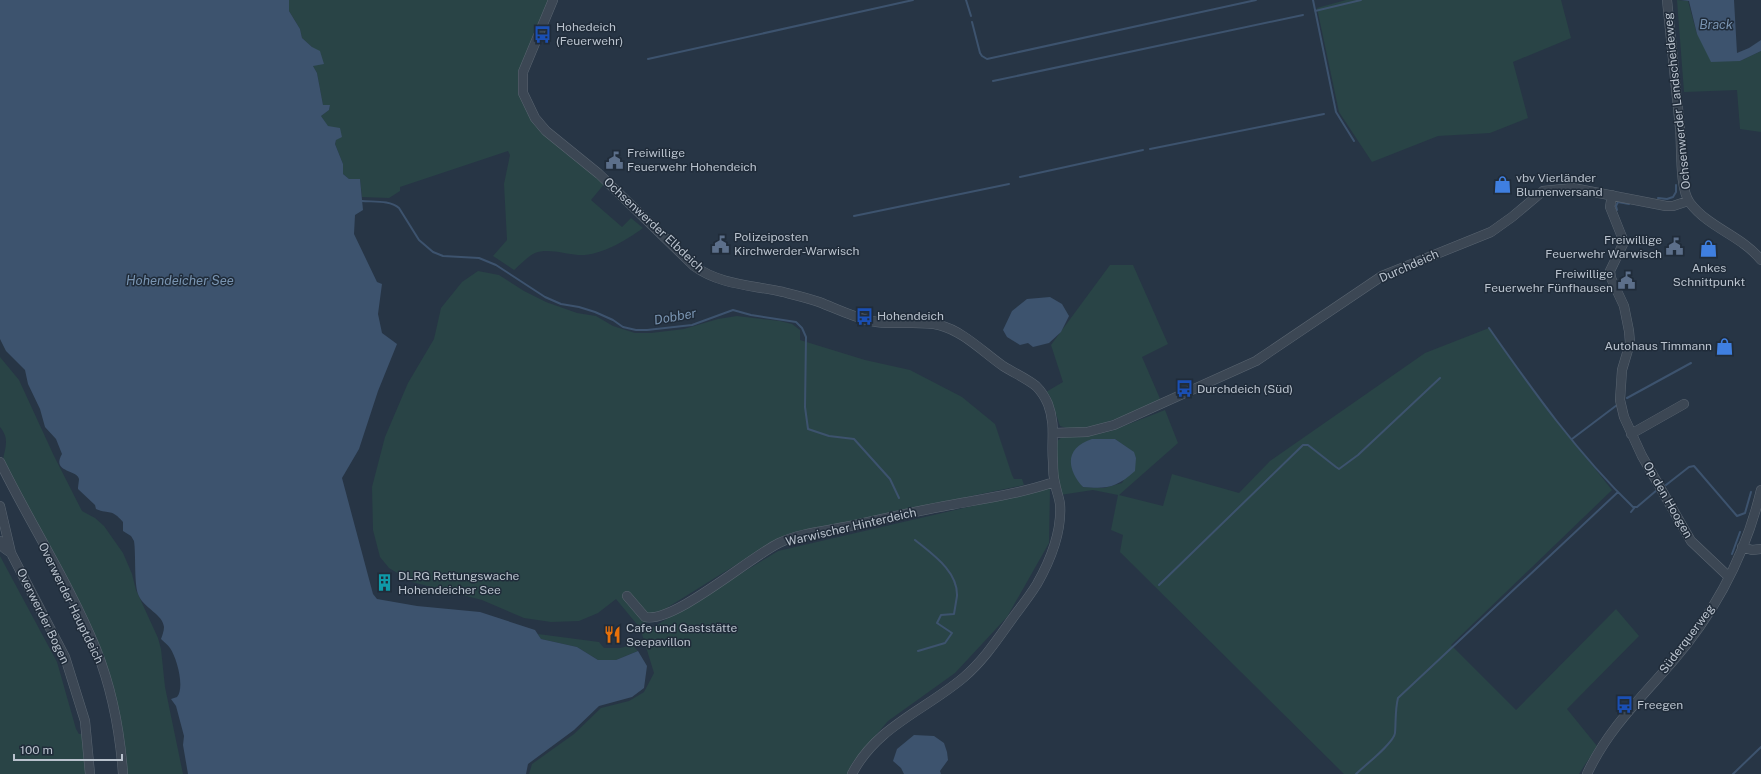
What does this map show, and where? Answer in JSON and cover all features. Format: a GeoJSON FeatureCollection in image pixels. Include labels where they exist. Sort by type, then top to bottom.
{"type":"FeatureCollection","features":[{"type":"Feature","properties":{"kind":"street","name":"Ochsenwerder Elbdeich"},"geometry":{"type":"LineString","coordinates":[[554,0],[523,72],[523,93],[535,118],[546,131],[599,174],[694,266],[706,275],[717,280],[818,301],[863,319],[891,324],[931,324],[949,329],[1039,390],[1046,399],[1054,433]]}},
{"type":"Feature","properties":{"kind":"street","name":"Ochsenwerder Landscheideweg"},"geometry":{"type":"LineString","coordinates":[[1667,0],[1680,128],[1684,187],[1688,201]]}},
{"type":"Feature","properties":{"kind":"street","name":"Durchdeich"},"geometry":{"type":"LineString","coordinates":[[1054,433],[1087,432],[1114,425],[1256,362],[1382,276],[1491,232],[1512,217],[1543,191],[1573,188],[1666,206],[1673,206],[1688,201]]}},
{"type":"Feature","properties":{"kind":"street","name":"Op den Hoogen"},"geometry":{"type":"LineString","coordinates":[[1612,195],[1610,207],[1624,242],[1610,271],[1611,278],[1624,306],[1630,343],[1622,370],[1620,400],[1624,417],[1631,434],[1691,541],[1729,577]]}},
{"type":"Feature","properties":{"kind":"street"},"geometry":{"type":"LineString","coordinates":[[1688,201],[1708,221],[1752,251],[1761,259]]}},
{"type":"Feature","properties":{"kind":"street"},"geometry":{"type":"LineString","coordinates":[[1631,434],[1684,404]]}},
{"type":"Feature","properties":{"kind":"street"},"geometry":{"type":"LineString","coordinates":[[852,774],[869,747],[883,734],[946,691],[975,667],[992,648],[1026,601],[1045,569],[1058,529],[1060,505],[1054,482],[1051,448],[1054,433]]}},
{"type":"Feature","properties":{"kind":"street","name":"Overwerder Hauptdeich"},"geometry":{"type":"LineString","coordinates":[[0,462],[60,576],[96,649],[114,708],[123,774]]}},
{"type":"Feature","properties":{"kind":"street","name":"Warwischer Hinterdeich"},"geometry":{"type":"LineString","coordinates":[[627,596],[645,617],[655,618],[662,616],[701,595],[786,540],[904,514],[1030,490],[1054,482]]}},
{"type":"Feature","properties":{"kind":"street","name":"Süderquerweg"},"geometry":{"type":"LineString","coordinates":[[1587,774],[1612,730],[1686,644],[1729,577],[1742,547],[1757,506],[1761,490]]}},
{"type":"Feature","properties":{"kind":"street","name":"Overwerder Bogen"},"geometry":{"type":"LineString","coordinates":[[0,506],[11,553],[65,657],[84,721],[90,774]]}},
{"type":"Feature","properties":{"kind":"street","name":"Overwerder Bogen"},"geometry":{"type":"LineString","coordinates":[[0,541],[4,548],[11,553]]}},
{"type":"Feature","properties":{"kind":"street"},"geometry":{"type":"LineString","coordinates":[[1742,547],[1752,550],[1761,549]]}},
{"type":"Feature","properties":{"kind":"green space"},"geometry":{"type":"Polygon","coordinates":[[[289,0],[549,0],[521,65],[519,89],[522,102],[534,123],[605,183],[591,200],[622,227],[631,218],[643,228],[621,243],[587,255],[551,251],[535,253],[514,270],[493,256],[507,240],[504,184],[510,155],[508,151],[400,187],[400,191],[389,198],[362,197],[360,179],[349,179],[343,174],[343,164],[335,144],[336,140],[321,116],[329,110],[330,105],[323,105],[317,73],[313,66],[312,47],[302,38],[300,29],[289,11],[289,0]]]}},
{"type":"Feature","properties":{"kind":"green space"},"geometry":{"type":"Polygon","coordinates":[[[1346,0],[1561,0],[1571,38],[1513,62],[1528,118],[1490,133],[1438,136],[1372,162],[1339,112],[1317,8],[1346,0]]]}},
{"type":"Feature","properties":{"kind":"green space"},"geometry":{"type":"Polygon","coordinates":[[[1677,0],[1688,1],[1697,34],[1740,61],[1761,51],[1761,132],[1740,129],[1737,90],[1684,92],[1677,0]]]}},
{"type":"Feature","properties":{"kind":"green space"},"geometry":{"type":"Polygon","coordinates":[[[1110,265],[1133,265],[1168,344],[1142,357],[1161,401],[1125,416],[1096,425],[1083,428],[1060,426],[1050,396],[1046,392],[1063,382],[1051,345],[1110,265]]]}},
{"type":"Feature","properties":{"kind":"green space"},"geometry":{"type":"Polygon","coordinates":[[[478,271],[499,275],[524,291],[546,302],[577,313],[596,316],[613,326],[635,333],[651,333],[684,329],[718,319],[737,316],[780,321],[792,324],[800,330],[800,340],[865,360],[910,370],[962,397],[995,424],[1012,475],[1014,479],[1022,479],[1024,485],[790,534],[755,553],[657,614],[640,628],[616,599],[598,613],[579,621],[551,622],[524,618],[482,600],[412,582],[389,568],[380,557],[373,530],[372,487],[385,437],[408,383],[434,339],[441,308],[462,282],[478,271]]]}},
{"type":"Feature","properties":{"kind":"green space"},"geometry":{"type":"Polygon","coordinates":[[[1489,328],[1530,387],[1612,490],[1451,645],[1516,710],[1616,609],[1639,636],[1567,709],[1597,746],[1579,774],[1344,774],[1120,552],[1123,535],[1111,530],[1118,495],[1093,490],[1060,495],[1055,447],[1057,441],[1062,437],[1094,435],[1111,431],[1165,410],[1178,443],[1119,495],[1163,506],[1172,474],[1239,493],[1270,461],[1425,353],[1489,328]],[[1115,439],[1082,487],[1104,488],[1122,483],[1136,458],[1133,452],[1115,439]]]}},
{"type":"Feature","properties":{"kind":"green space"},"geometry":{"type":"Polygon","coordinates":[[[0,357],[19,380],[54,456],[82,511],[95,518],[104,526],[123,553],[132,574],[136,590],[158,638],[161,649],[165,687],[183,774],[127,774],[112,688],[3,460],[6,439],[0,427],[0,357]]]}},
{"type":"Feature","properties":{"kind":"green space"},"geometry":{"type":"Polygon","coordinates":[[[1050,488],[1049,543],[1007,617],[955,673],[888,721],[853,762],[847,774],[529,774],[532,764],[574,734],[601,708],[629,701],[644,692],[654,673],[642,634],[778,551],[1050,488]]]}},
{"type":"Feature","properties":{"kind":"green space"},"geometry":{"type":"Polygon","coordinates":[[[0,556],[57,662],[76,729],[79,734],[83,734],[87,774],[0,774],[0,556]]]}},
{"type":"Feature","properties":{"kind":"green space"},"geometry":{"type":"Polygon","coordinates":[[[538,634],[599,642],[604,648],[620,648],[632,645],[638,651],[616,660],[598,660],[577,647],[541,639],[538,634]]]}},
{"type":"Feature","properties":{"kind":"water","name":"Hohendeicher See"},"geometry":{"type":"Polygon","coordinates":[[[0,0],[289,0],[289,11],[300,29],[302,38],[312,47],[320,51],[324,64],[313,66],[317,73],[323,105],[330,105],[329,110],[321,116],[328,126],[340,128],[342,137],[336,140],[335,144],[343,164],[343,174],[349,179],[360,179],[363,210],[355,215],[354,234],[377,282],[382,284],[378,314],[382,333],[397,344],[378,391],[359,449],[342,478],[373,594],[377,599],[417,606],[480,612],[535,630],[541,639],[577,647],[598,660],[616,660],[638,651],[647,666],[644,688],[632,697],[599,706],[574,730],[528,764],[526,774],[188,774],[183,745],[184,736],[176,706],[171,699],[177,697],[179,693],[179,673],[173,653],[161,639],[164,629],[163,622],[144,603],[138,594],[134,541],[131,536],[123,531],[123,522],[113,513],[96,509],[95,505],[78,489],[79,479],[77,476],[62,468],[60,465],[59,460],[62,454],[56,439],[45,427],[40,409],[28,384],[25,370],[6,351],[0,339],[0,0]]]}},
{"type":"Feature","properties":{"kind":"water","name":"Brack"},"geometry":{"type":"Polygon","coordinates":[[[1681,0],[1734,0],[1737,53],[1749,48],[1761,40],[1761,51],[1740,61],[1711,62],[1697,34],[1689,1],[1681,0]]]}},
{"type":"Feature","properties":{"kind":"water"},"geometry":{"type":"Polygon","coordinates":[[[1050,297],[1062,304],[1069,316],[1061,332],[1049,343],[1033,347],[1028,343],[1020,345],[1007,337],[1003,330],[1012,311],[1027,299],[1050,297]]]}},
{"type":"Feature","properties":{"kind":"water"},"geometry":{"type":"Polygon","coordinates":[[[1092,439],[1115,439],[1134,452],[1136,458],[1135,471],[1122,481],[1111,486],[1099,488],[1083,487],[1073,473],[1071,459],[1077,448],[1083,443],[1092,439]]]}},
{"type":"Feature","properties":{"kind":"water"},"geometry":{"type":"Polygon","coordinates":[[[914,735],[934,736],[944,743],[948,760],[940,771],[941,774],[904,774],[901,768],[893,761],[897,749],[914,735]]]}},
{"type":"Feature","properties":{"kind":"waterway"},"geometry":{"type":"LineString","coordinates":[[648,59],[913,0]]}},
{"type":"Feature","properties":{"kind":"waterway"},"geometry":{"type":"LineString","coordinates":[[966,0],[971,16]]}},
{"type":"Feature","properties":{"kind":"waterway"},"geometry":{"type":"LineString","coordinates":[[972,22],[980,53],[987,59],[1256,0]]}},
{"type":"Feature","properties":{"kind":"waterway"},"geometry":{"type":"LineString","coordinates":[[1313,0],[1336,112],[1354,141]]}},
{"type":"Feature","properties":{"kind":"waterway"},"geometry":{"type":"LineString","coordinates":[[1315,11],[1361,0]]}},
{"type":"Feature","properties":{"kind":"waterway"},"geometry":{"type":"LineString","coordinates":[[993,81],[1303,15]]}},
{"type":"Feature","properties":{"kind":"waterway"},"geometry":{"type":"LineString","coordinates":[[1150,149],[1324,114]]}},
{"type":"Feature","properties":{"kind":"waterway"},"geometry":{"type":"LineString","coordinates":[[1020,177],[1143,150]]}},
{"type":"Feature","properties":{"kind":"waterway"},"geometry":{"type":"LineString","coordinates":[[854,216],[1009,184]]}},
{"type":"Feature","properties":{"kind":"waterway"},"geometry":{"type":"LineString","coordinates":[[1658,198],[1667,199],[1673,197],[1676,192],[1676,185]]}},
{"type":"Feature","properties":{"kind":"waterway","name":"Dobber"},"geometry":{"type":"LineString","coordinates":[[362,201],[395,205],[399,208],[419,240],[433,252],[443,256],[479,258],[496,265],[545,297],[561,304],[579,307],[595,312],[613,320],[623,327],[636,330],[647,330],[692,325],[733,310],[751,315],[796,322],[802,328],[806,337],[805,407],[808,429],[829,436],[854,439],[890,479],[899,498]]}},
{"type":"Feature","properties":{"kind":"waterway"},"geometry":{"type":"LineString","coordinates":[[1617,210],[1616,206],[1618,202],[1629,204]]}},
{"type":"Feature","properties":{"kind":"waterway"},"geometry":{"type":"LineString","coordinates":[[1489,328],[1539,398],[1575,444],[1593,466],[1633,507],[1637,507],[1657,490]]}},
{"type":"Feature","properties":{"kind":"waterway"},"geometry":{"type":"LineString","coordinates":[[1627,398],[1691,363]]}},
{"type":"Feature","properties":{"kind":"waterway"},"geometry":{"type":"LineString","coordinates":[[1159,585],[1303,445],[1308,445],[1339,469],[1358,455],[1440,378]]}},
{"type":"Feature","properties":{"kind":"waterway"},"geometry":{"type":"LineString","coordinates":[[1572,439],[1617,405]]}},
{"type":"Feature","properties":{"kind":"waterway"},"geometry":{"type":"LineString","coordinates":[[1666,485],[1689,467],[1694,466],[1737,516],[1745,513],[1751,492]]}},
{"type":"Feature","properties":{"kind":"waterway"},"geometry":{"type":"LineString","coordinates":[[1356,774],[1384,748],[1393,737],[1395,733],[1398,698],[1618,492]]}},
{"type":"Feature","properties":{"kind":"waterway"},"geometry":{"type":"LineString","coordinates":[[1631,512],[1635,507]]}},
{"type":"Feature","properties":{"kind":"waterway"},"geometry":{"type":"LineString","coordinates":[[1732,554],[1740,532]]}},
{"type":"Feature","properties":{"kind":"waterway","name":"Dobber"},"geometry":{"type":"LineString","coordinates":[[915,540],[936,557],[949,571],[956,587],[957,596],[954,614],[941,615],[937,623],[952,633],[945,643],[918,651]]}},
{"type":"Feature","properties":{"kind":"waterway"},"geometry":{"type":"LineString","coordinates":[[1733,774],[1761,747]]}},
{"type":"Feature","properties":{"kind":"place","name":"Hohedeich (Feuerwehr)"},"geometry":{"type":"Point","coordinates":[543,34]}},
{"type":"Feature","properties":{"kind":"place","name":"Freiwillige Feuerwehr Hohendeich"},"geometry":{"type":"Point","coordinates":[614,160]}},
{"type":"Feature","properties":{"kind":"place","name":"vbv Vierländer Blumenversand"},"geometry":{"type":"Point","coordinates":[1503,185]}},
{"type":"Feature","properties":{"kind":"place","name":"Polizeiposten Kirchwerder-Warwisch"},"geometry":{"type":"Point","coordinates":[721,244]}},
{"type":"Feature","properties":{"kind":"place","name":"Freiwillige Feuerwehr Warwisch"},"geometry":{"type":"Point","coordinates":[1675,247]}},
{"type":"Feature","properties":{"kind":"place","name":"Ankes Schnittpunkt"},"geometry":{"type":"Point","coordinates":[1709,249]}},
{"type":"Feature","properties":{"kind":"place","name":"Freiwillige Feuerwehr Fünfhausen"},"geometry":{"type":"Point","coordinates":[1626,281]}},
{"type":"Feature","properties":{"kind":"place","name":"Hohendeich"},"geometry":{"type":"Point","coordinates":[864,316]}},
{"type":"Feature","properties":{"kind":"place","name":"Autohaus Timmann"},"geometry":{"type":"Point","coordinates":[1725,346]}},
{"type":"Feature","properties":{"kind":"place","name":"Durchdeich (Süd)"},"geometry":{"type":"Point","coordinates":[1184,389]}},
{"type":"Feature","properties":{"kind":"place","name":"DLRG Rettungswache Hohendeicher See"},"geometry":{"type":"Point","coordinates":[385,583]}},
{"type":"Feature","properties":{"kind":"place","name":"Cafe und Gaststätte Seepavillon"},"geometry":{"type":"Point","coordinates":[613,635]}},
{"type":"Feature","properties":{"kind":"place","name":"Freegen"},"geometry":{"type":"Point","coordinates":[1624,705]}}]}
